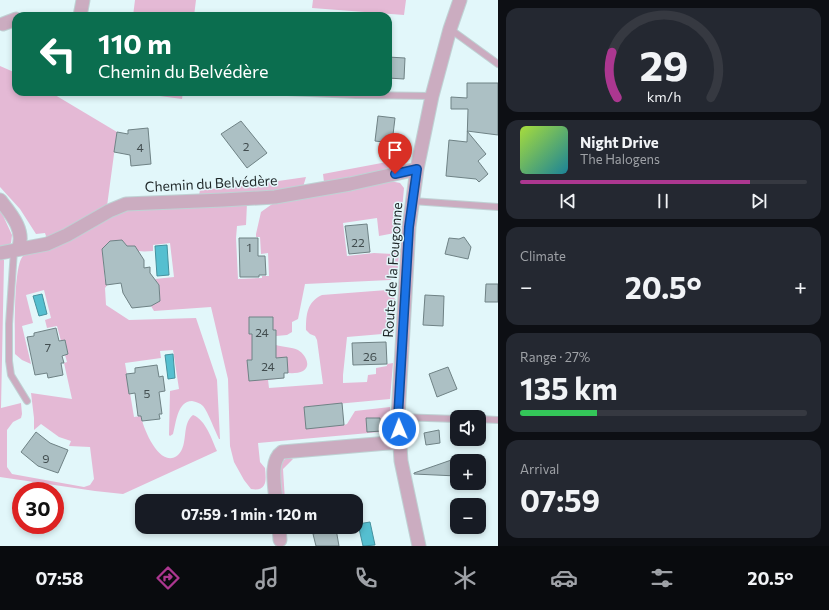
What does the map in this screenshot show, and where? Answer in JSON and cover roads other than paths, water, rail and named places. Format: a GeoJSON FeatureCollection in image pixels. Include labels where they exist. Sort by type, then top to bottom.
{"type":"FeatureCollection","features":[{"type":"Feature","properties":{"kind":"street"},"geometry":{"type":"LineString","coordinates":[[81,12],[83,0]]}},
{"type":"Feature","properties":{"kind":"street","name":"Route de la Fougonne"},"geometry":{"type":"LineString","coordinates":[[419,546],[401,461],[398,417],[409,227],[417,169],[432,96],[450,29],[460,0]]}},
{"type":"Feature","properties":{"kind":"street"},"geometry":{"type":"LineString","coordinates":[[3,24],[12,21]]}},
{"type":"Feature","properties":{"kind":"street","name":"Chemin du Belvédère"},"geometry":{"type":"LineString","coordinates":[[0,253],[47,244],[67,235],[109,211],[126,204],[275,197],[344,185],[417,169]]}},
{"type":"Feature","properties":{"kind":"street"},"geometry":{"type":"LineString","coordinates":[[0,200],[9,211],[20,232],[21,238],[16,250]]}},
{"type":"Feature","properties":{"kind":"street"},"geometry":{"type":"LineString","coordinates":[[276,494],[274,466],[276,458],[282,452],[400,442]]}},
{"type":"Feature","properties":{"kind":"lane"},"geometry":{"type":"LineString","coordinates":[[450,29],[498,64]]}},
{"type":"Feature","properties":{"kind":"lane"},"geometry":{"type":"LineString","coordinates":[[392,96],[432,96]]}},
{"type":"Feature","properties":{"kind":"lane"},"geometry":{"type":"LineString","coordinates":[[412,201],[498,207]]}},
{"type":"Feature","properties":{"kind":"lane"},"geometry":{"type":"LineString","coordinates":[[16,250],[9,324],[9,361],[11,375],[27,401]]}},
{"type":"Feature","properties":{"kind":"lane"},"geometry":{"type":"LineString","coordinates":[[398,417],[450,419]]}},
{"type":"Feature","properties":{"kind":"lane"},"geometry":{"type":"LineString","coordinates":[[486,419],[498,420]]}},
{"type":"Feature","properties":{"kind":"water"},"geometry":{"type":"Polygon","coordinates":[[[167,245],[169,275],[157,276],[155,246],[167,245]]]}},
{"type":"Feature","properties":{"kind":"water"},"geometry":{"type":"Polygon","coordinates":[[[42,294],[47,314],[39,316],[33,296],[42,294]]]}},
{"type":"Feature","properties":{"kind":"water"},"geometry":{"type":"Polygon","coordinates":[[[173,354],[175,378],[168,379],[165,355],[173,354]]]}},
{"type":"Feature","properties":{"kind":"water"},"geometry":{"type":"Polygon","coordinates":[[[370,522],[375,545],[363,546],[360,534],[363,534],[363,523],[370,522]]]}}]}
